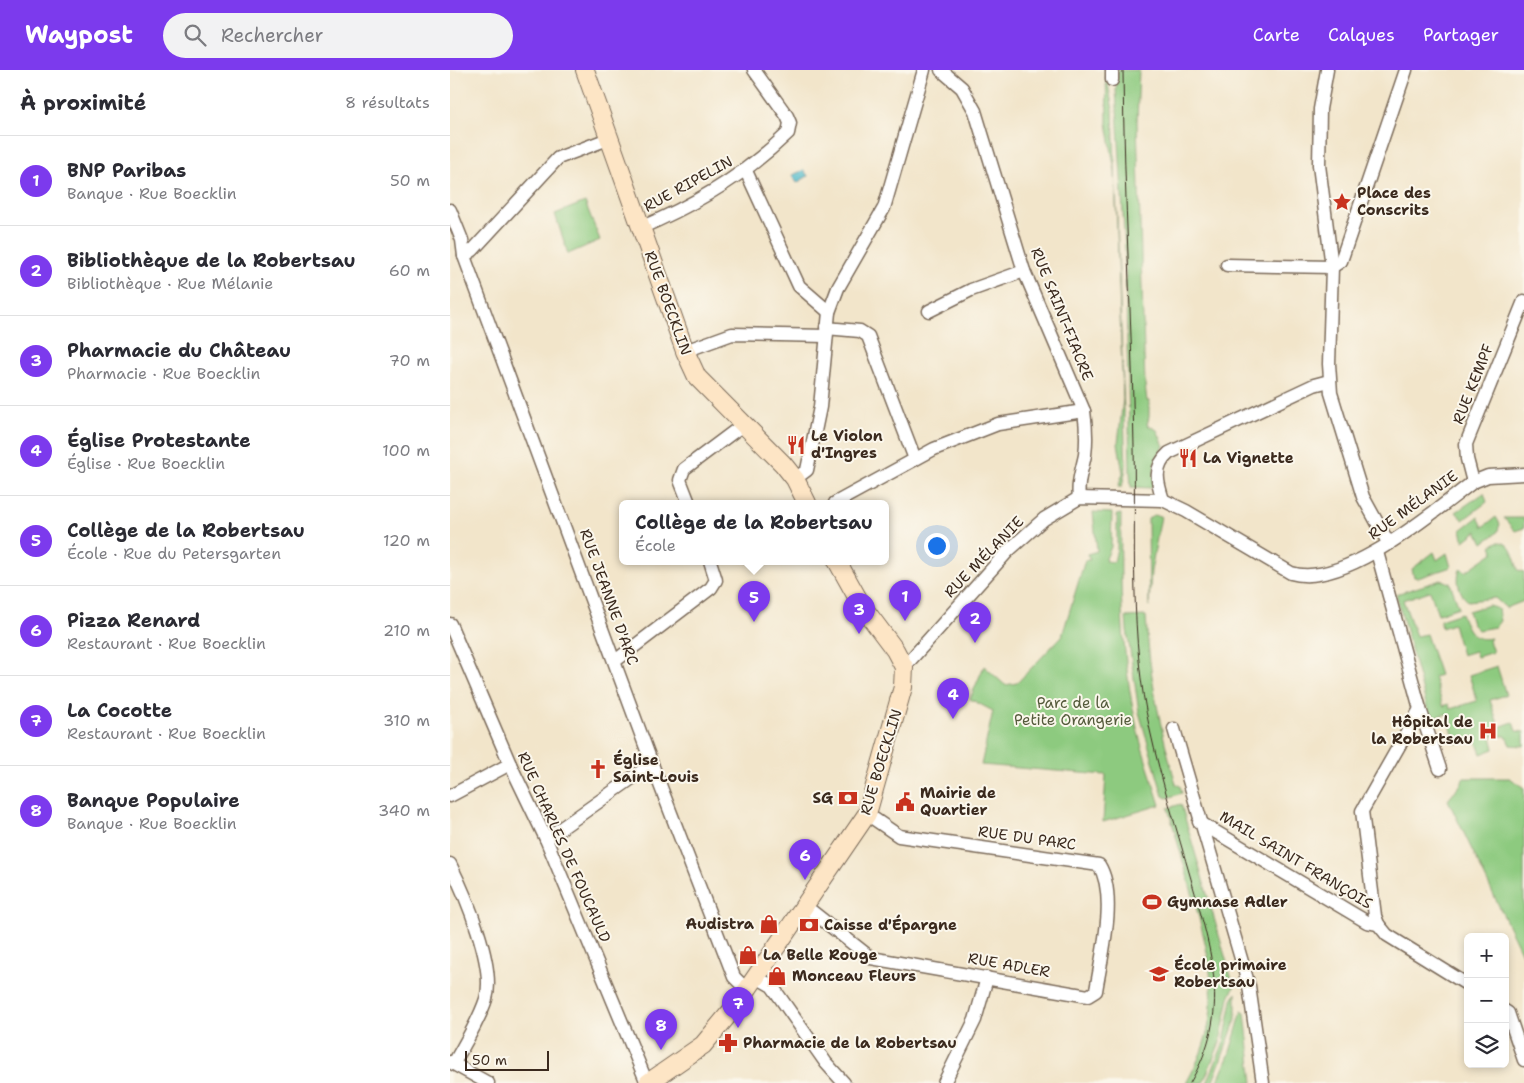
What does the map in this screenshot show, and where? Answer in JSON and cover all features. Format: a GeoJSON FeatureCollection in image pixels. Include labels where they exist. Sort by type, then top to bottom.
{"type":"FeatureCollection","features":[{"type":"Feature","properties":{"kind":"main road","name":"RUE BOECKLIN"},"geometry":{"type":"LineString","coordinates":[[585,70],[640,228],[685,351],[697,377],[795,479],[806,500]]}},
{"type":"Feature","properties":{"kind":"main road"},"geometry":{"type":"LineString","coordinates":[[839,565],[862,606],[895,650],[904,667]]}},
{"type":"Feature","properties":{"kind":"main road","name":"RUE BOECKLIN"},"geometry":{"type":"LineString","coordinates":[[647,1083],[703,1045],[752,984],[867,814],[903,687],[904,667]]}},
{"type":"Feature","properties":{"kind":"street","name":"RUE RIPELIN"},"geometry":{"type":"LineString","coordinates":[[640,228],[714,192],[746,170],[788,133],[790,123],[754,70]]}},
{"type":"Feature","properties":{"kind":"street"},"geometry":{"type":"LineString","coordinates":[[795,479],[807,470],[820,407],[829,312],[838,288],[884,208],[924,70]]}},
{"type":"Feature","properties":{"kind":"street","name":"RUE SAINT-FIACRE"},"geometry":{"type":"LineString","coordinates":[[941,70],[962,88],[975,111],[1024,271],[1084,411],[1086,427],[1085,454],[1077,486],[1079,498]]}},
{"type":"Feature","properties":{"kind":"street"},"geometry":{"type":"LineString","coordinates":[[1327,70],[1321,104],[1319,165],[1332,267],[1329,381],[1363,497],[1389,544]]}},
{"type":"Feature","properties":{"kind":"street"},"geometry":{"type":"LineString","coordinates":[[1227,266],[1332,267],[1341,261],[1406,70]]}},
{"type":"Feature","properties":{"kind":"street"},"geometry":{"type":"LineString","coordinates":[[464,256],[474,250],[558,158],[608,139]]}},
{"type":"Feature","properties":{"kind":"street"},"geometry":{"type":"LineString","coordinates":[[746,170],[799,286],[829,312]]}},
{"type":"Feature","properties":{"kind":"street","name":"RUE JEANNE D'ARC"},"geometry":{"type":"LineString","coordinates":[[450,210],[462,240],[464,256],[652,764],[734,977],[752,984],[772,986],[826,1063],[844,1083]]}},
{"type":"Feature","properties":{"kind":"street"},"geometry":{"type":"LineString","coordinates":[[929,311],[971,290],[1024,271]]}},
{"type":"Feature","properties":{"kind":"street","name":"RUE KEMPF"},"geometry":{"type":"LineString","coordinates":[[1473,482],[1467,459],[1466,444],[1524,301]]}},
{"type":"Feature","properties":{"kind":"street"},"geometry":{"type":"LineString","coordinates":[[685,351],[732,334],[860,331],[868,336],[915,459]]}},
{"type":"Feature","properties":{"kind":"street"},"geometry":{"type":"LineString","coordinates":[[1163,500],[1158,484],[1158,466],[1169,453],[1314,385],[1329,381]]}},
{"type":"Feature","properties":{"kind":"street"},"geometry":{"type":"LineString","coordinates":[[840,500],[915,459],[998,424],[1084,411]]}},
{"type":"Feature","properties":{"kind":"street"},"geometry":{"type":"LineString","coordinates":[[688,500],[680,480],[684,469],[744,424]]}},
{"type":"Feature","properties":{"kind":"street","name":"RUE MÉLANIE"},"geometry":{"type":"LineString","coordinates":[[904,667],[1008,551],[1044,519],[1079,498],[1163,500],[1176,505],[1292,573],[1305,577],[1376,552],[1473,482],[1500,474],[1524,474]]}},
{"type":"Feature","properties":{"kind":"street"},"geometry":{"type":"LineString","coordinates":[[1376,552],[1420,709],[1440,769]]}},
{"type":"Feature","properties":{"kind":"street"},"geometry":{"type":"LineString","coordinates":[[615,662],[711,588],[716,580],[712,565]]}},
{"type":"Feature","properties":{"kind":"street","name":"RUE CHARLES DE FOUCAULD"},"geometry":{"type":"LineString","coordinates":[[450,624],[510,764],[546,839],[647,1083]]}},
{"type":"Feature","properties":{"kind":"street"},"geometry":{"type":"LineString","coordinates":[[1420,709],[1362,811],[1378,924],[1396,942],[1464,983]]}},
{"type":"Feature","properties":{"kind":"street"},"geometry":{"type":"LineString","coordinates":[[1174,729],[1199,822],[1249,986],[1263,1083]]}},
{"type":"Feature","properties":{"kind":"street"},"geometry":{"type":"LineString","coordinates":[[450,796],[510,764]]}},
{"type":"Feature","properties":{"kind":"street"},"geometry":{"type":"LineString","coordinates":[[546,839],[652,764]]}},
{"type":"Feature","properties":{"kind":"street","name":"RUE DU PARC"},"geometry":{"type":"LineString","coordinates":[[867,814],[899,836],[1099,865]]}},
{"type":"Feature","properties":{"kind":"street","name":"MAIL SAINT FRANÇOIS"},"geometry":{"type":"LineString","coordinates":[[1199,822],[1367,922],[1378,924]]}},
{"type":"Feature","properties":{"kind":"street"},"geometry":{"type":"LineString","coordinates":[[450,864],[462,887],[487,964],[489,983],[486,999],[452,1062],[488,1083]]}},
{"type":"Feature","properties":{"kind":"street","name":"RUE ADLER"},"geometry":{"type":"LineString","coordinates":[[805,906],[871,958],[1088,996],[1096,991],[1108,924],[1104,873],[1099,865]]}},
{"type":"Feature","properties":{"kind":"street"},"geometry":{"type":"LineString","coordinates":[[944,1083],[975,1020],[987,978]]}},
{"type":"Feature","properties":{"kind":"street"},"geometry":{"type":"LineString","coordinates":[[1509,1017],[1524,1060]]}},
{"type":"Feature","properties":{"kind":"green space"},"geometry":{"type":"Polygon","coordinates":[[[1118,70],[1139,70],[1137,122],[1145,385],[1147,401],[1149,401],[1147,425],[1157,430],[1164,446],[1155,462],[1153,485],[1151,488],[1131,487],[1125,248],[1116,90],[1118,70]]]}},
{"type":"Feature","properties":{"kind":"green space"},"geometry":{"type":"Polygon","coordinates":[[[1106,73],[1113,110],[1126,468],[1122,487],[1118,487],[1123,473],[1118,443],[1123,399],[1115,172],[1107,123],[1106,73]]]}},
{"type":"Feature","properties":{"kind":"green space"},"geometry":{"type":"Polygon","coordinates":[[[585,202],[600,240],[568,254],[555,214],[585,202]]]}},
{"type":"Feature","properties":{"kind":"green space"},"geometry":{"type":"Polygon","coordinates":[[[1484,493],[1487,502],[1463,520],[1456,512],[1484,493]]]}},
{"type":"Feature","properties":{"kind":"green space","name":"Parc de la Petite Orangerie"},"geometry":{"type":"Polygon","coordinates":[[[1093,512],[1112,513],[1111,547],[1105,561],[1114,562],[1117,548],[1117,515],[1121,514],[1121,595],[1128,675],[1139,738],[1160,805],[1103,822],[1106,775],[981,765],[993,711],[970,699],[984,666],[1005,685],[1017,683],[1062,636],[1085,560],[1090,560],[1087,554],[1097,551],[1093,512]]]}},
{"type":"Feature","properties":{"kind":"green space"},"geometry":{"type":"Polygon","coordinates":[[[1153,515],[1161,516],[1151,571],[1149,606],[1148,519],[1153,515]]]}},
{"type":"Feature","properties":{"kind":"green space"},"geometry":{"type":"Polygon","coordinates":[[[1478,517],[1483,527],[1496,517],[1500,524],[1497,533],[1483,543],[1477,531],[1464,541],[1461,530],[1478,517]]]}},
{"type":"Feature","properties":{"kind":"green space"},"geometry":{"type":"Polygon","coordinates":[[[1504,518],[1524,518],[1524,528],[1515,531],[1504,518]]]}},
{"type":"Feature","properties":{"kind":"green space"},"geometry":{"type":"Polygon","coordinates":[[[1497,542],[1502,542],[1509,547],[1518,570],[1524,572],[1524,601],[1506,608],[1495,598],[1468,601],[1462,594],[1458,581],[1461,568],[1465,572],[1494,552],[1491,546],[1497,542]]]}},
{"type":"Feature","properties":{"kind":"green space"},"geometry":{"type":"Polygon","coordinates":[[[1434,552],[1437,560],[1447,553],[1451,567],[1418,578],[1414,577],[1412,569],[1434,552]]]}},
{"type":"Feature","properties":{"kind":"green space"},"geometry":{"type":"Polygon","coordinates":[[[1441,580],[1450,583],[1459,607],[1438,614],[1430,591],[1403,600],[1416,636],[1426,634],[1440,675],[1434,677],[1443,706],[1449,704],[1450,709],[1477,701],[1469,675],[1497,666],[1506,695],[1490,700],[1499,727],[1513,722],[1516,731],[1524,732],[1524,746],[1510,745],[1506,736],[1491,736],[1494,749],[1481,754],[1475,738],[1456,744],[1447,714],[1430,718],[1396,594],[1441,580]]]}},
{"type":"Feature","properties":{"kind":"green space"},"geometry":{"type":"Polygon","coordinates":[[[1489,605],[1498,609],[1500,621],[1495,627],[1478,630],[1472,624],[1468,611],[1489,605]]]}},
{"type":"Feature","properties":{"kind":"green space"},"geometry":{"type":"Polygon","coordinates":[[[1461,613],[1471,633],[1479,638],[1491,638],[1489,641],[1493,652],[1477,657],[1475,651],[1462,655],[1453,624],[1442,628],[1440,620],[1461,613]]]}},
{"type":"Feature","properties":{"kind":"green space"},"geometry":{"type":"Polygon","coordinates":[[[1146,616],[1147,638],[1160,722],[1176,784],[1180,786],[1182,793],[1167,798],[1163,796],[1139,712],[1127,630],[1126,617],[1146,616]]]}},
{"type":"Feature","properties":{"kind":"green space"},"geometry":{"type":"Polygon","coordinates":[[[1463,778],[1510,778],[1524,788],[1524,958],[1448,800],[1462,783],[1463,778]]]}},
{"type":"Feature","properties":{"kind":"green space"},"geometry":{"type":"Polygon","coordinates":[[[1181,804],[1234,987],[1229,998],[1220,1042],[1203,1083],[1186,1083],[1198,1060],[1206,1037],[1211,993],[1210,970],[1201,924],[1168,808],[1181,804]]]}},
{"type":"Feature","properties":{"kind":"green space"},"geometry":{"type":"Polygon","coordinates":[[[1236,993],[1236,1019],[1212,1083],[1207,1083],[1224,1042],[1232,1000],[1236,993]]]}},
{"type":"Feature","properties":{"kind":"green space"},"geometry":{"type":"Polygon","coordinates":[[[1242,1011],[1245,1013],[1253,1083],[1217,1083],[1229,1055],[1242,1011]]]}},
{"type":"Feature","properties":{"kind":"water"},"geometry":{"type":"Polygon","coordinates":[[[804,170],[808,176],[797,183],[792,175],[804,170]]]}},
{"type":"Feature","properties":{"kind":"tram line"},"geometry":{"type":"LineString","coordinates":[[1123,70],[1133,400],[1135,589],[1139,660],[1143,695],[1154,749],[1206,932],[1214,982],[1214,1007],[1211,1031],[1203,1057],[1190,1083]]}},
{"type":"Feature","properties":{"kind":"place","name":"Place des Conscrits"},"geometry":{"type":"Point","coordinates":[1342,202]}},
{"type":"Feature","properties":{"kind":"place","name":"Le Violon d'Ingres"},"geometry":{"type":"Point","coordinates":[796,445]}},
{"type":"Feature","properties":{"kind":"place","name":"La Vignette"},"geometry":{"type":"Point","coordinates":[1188,458]}},
{"type":"Feature","properties":{"kind":"place","name":"BNP Paribas"},"geometry":{"type":"Point","coordinates":[905,621]}},
{"type":"Feature","properties":{"kind":"place","name":"Collège de la Robertsau"},"geometry":{"type":"Point","coordinates":[754,622]}},
{"type":"Feature","properties":{"kind":"place","name":"Pharmacie du Château"},"geometry":{"type":"Point","coordinates":[859,634]}},
{"type":"Feature","properties":{"kind":"place","name":"Bibliothèque de la Robertsau"},"geometry":{"type":"Point","coordinates":[975,643]}},
{"type":"Feature","properties":{"kind":"place","name":"Église Protestante"},"geometry":{"type":"Point","coordinates":[953,719]}},
{"type":"Feature","properties":{"kind":"place","name":"Hôpital de la Robertsau"},"geometry":{"type":"Point","coordinates":[1488,731]}},
{"type":"Feature","properties":{"kind":"place","name":"Église Saint-Louis"},"geometry":{"type":"Point","coordinates":[598,769]}},
{"type":"Feature","properties":{"kind":"place","name":"SG"},"geometry":{"type":"Point","coordinates":[848,798]}},
{"type":"Feature","properties":{"kind":"place","name":"Mairie de Quartier"},"geometry":{"type":"Point","coordinates":[905,802]}},
{"type":"Feature","properties":{"kind":"place","name":"Pizza Renard"},"geometry":{"type":"Point","coordinates":[805,880]}},
{"type":"Feature","properties":{"kind":"place","name":"Gymnase Adler"},"geometry":{"type":"Point","coordinates":[1152,902]}},
{"type":"Feature","properties":{"kind":"place","name":"Audistra"},"geometry":{"type":"Point","coordinates":[769,924]}},
{"type":"Feature","properties":{"kind":"place","name":"Caisse d'Épargne"},"geometry":{"type":"Point","coordinates":[809,925]}},
{"type":"Feature","properties":{"kind":"place","name":"La Belle Rouge"},"geometry":{"type":"Point","coordinates":[748,955]}},
{"type":"Feature","properties":{"kind":"place","name":"École primaire Robertsau"},"geometry":{"type":"Point","coordinates":[1159,974]}},
{"type":"Feature","properties":{"kind":"place","name":"Monceau Fleurs"},"geometry":{"type":"Point","coordinates":[777,976]}},
{"type":"Feature","properties":{"kind":"place","name":"La Cocotte"},"geometry":{"type":"Point","coordinates":[738,1028]}},
{"type":"Feature","properties":{"kind":"place","name":"Pharmacie de la Robertsau"},"geometry":{"type":"Point","coordinates":[728,1043]}},
{"type":"Feature","properties":{"kind":"place","name":"Banque Populaire"},"geometry":{"type":"Point","coordinates":[661,1050]}}]}
